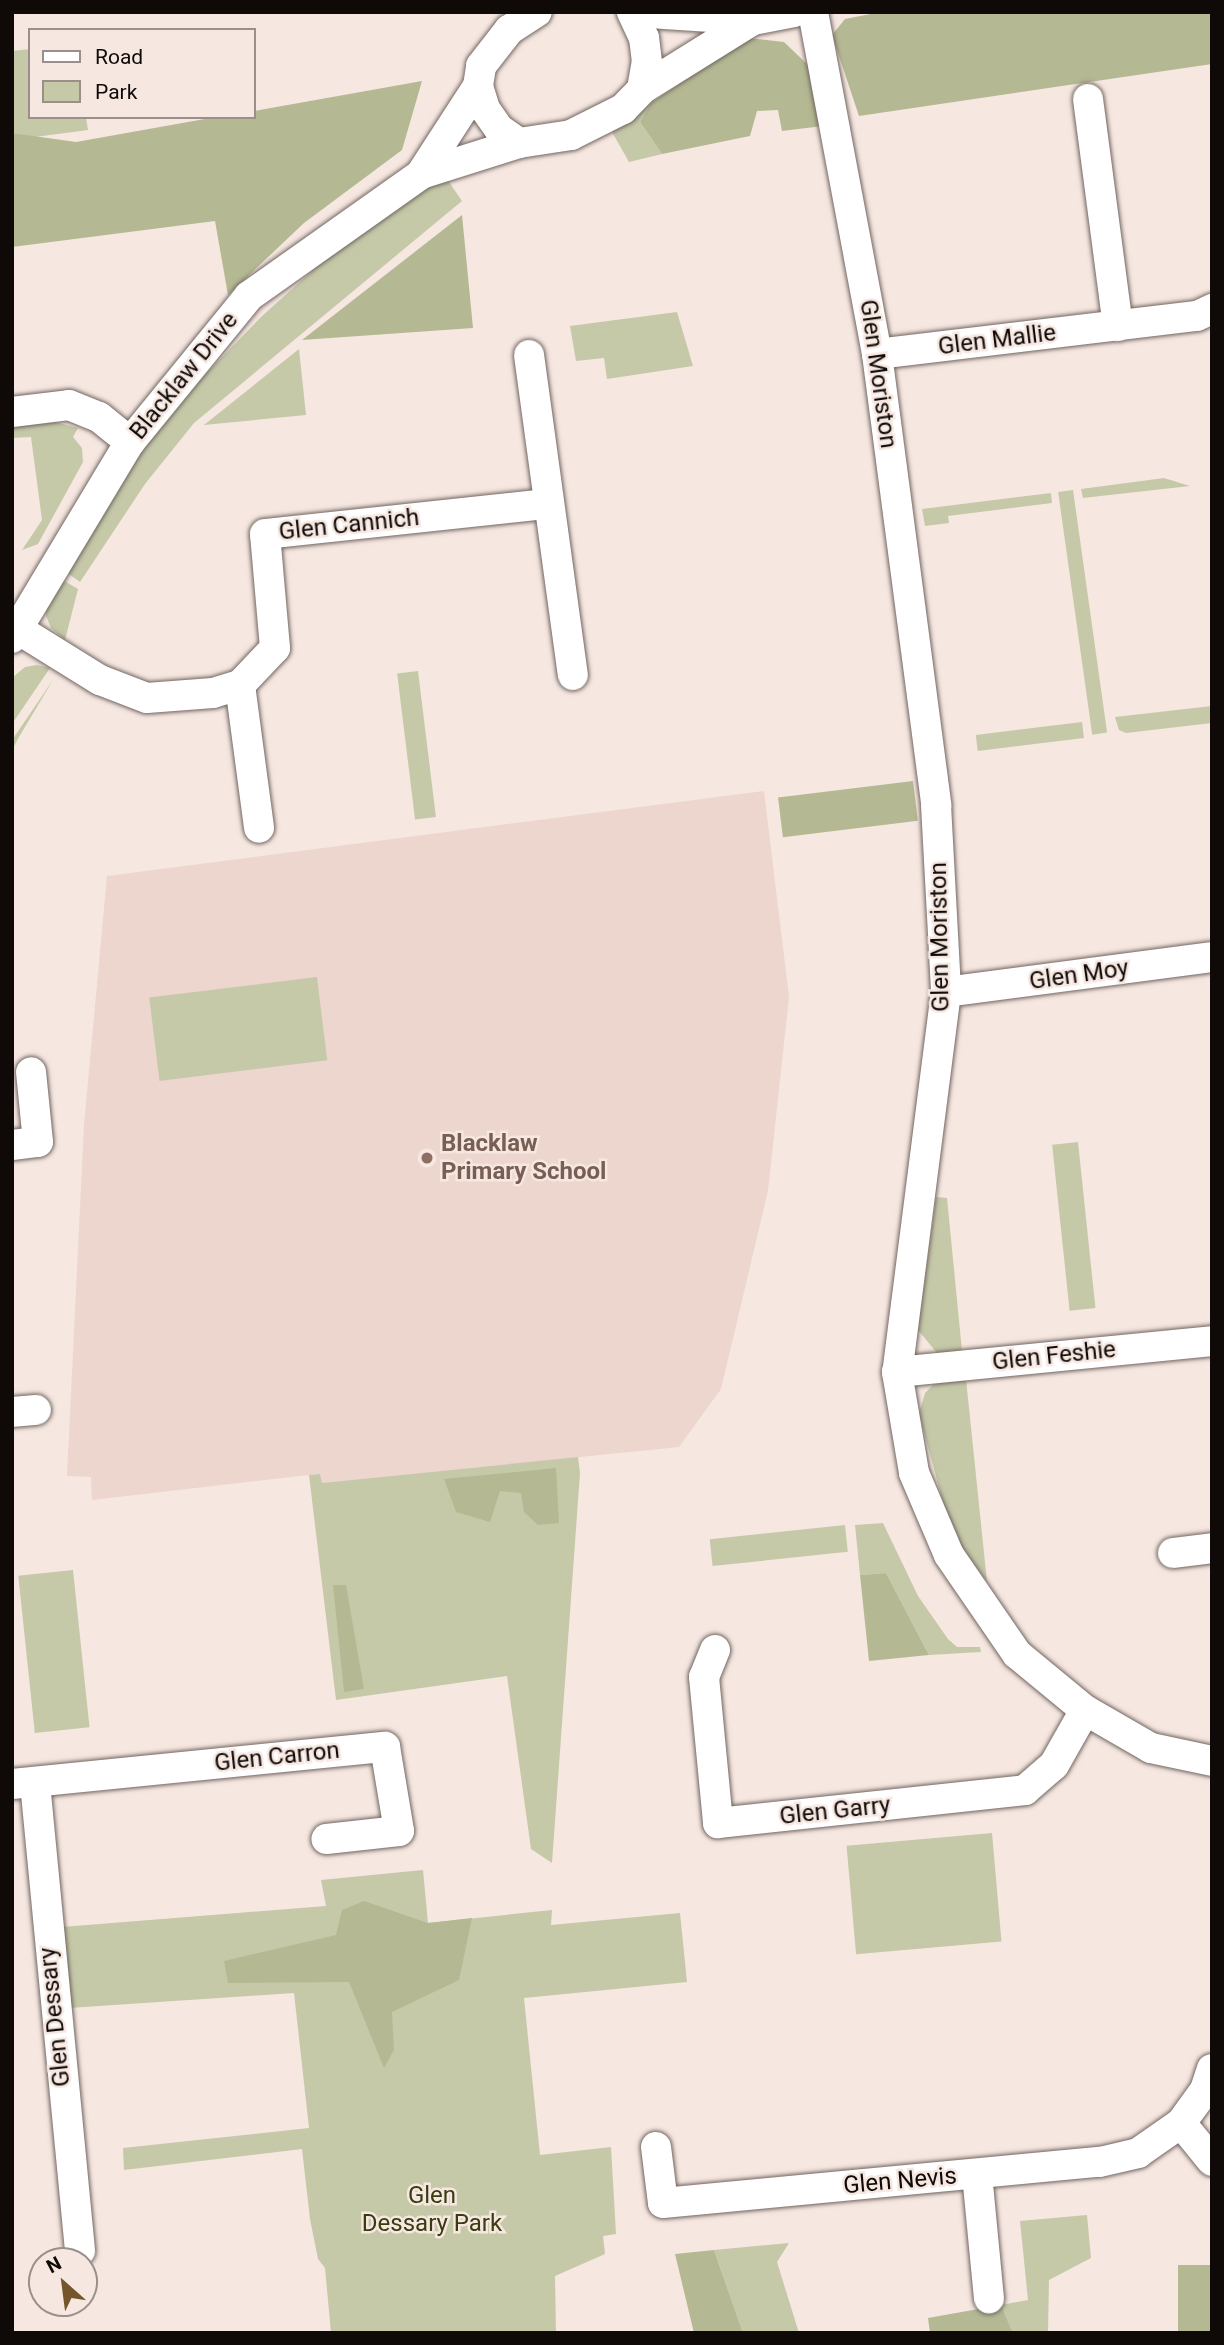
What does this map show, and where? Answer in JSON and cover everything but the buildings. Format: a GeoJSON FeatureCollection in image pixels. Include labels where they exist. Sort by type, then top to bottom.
{"type":"FeatureCollection","features":[{"type":"Feature","properties":{"kind":"street"},"geometry":{"type":"LineString","coordinates":[[494,12],[480,76],[492,119],[519,143]]}},
{"type":"Feature","properties":{"kind":"street"},"geometry":{"type":"LineString","coordinates":[[480,76],[509,30],[537,12]]}},
{"type":"Feature","properties":{"kind":"street"},"geometry":{"type":"LineString","coordinates":[[642,89],[647,62],[633,12],[753,20],[794,12]]}},
{"type":"Feature","properties":{"kind":"street","name":"Glen Moriston"},"geometry":{"type":"LineString","coordinates":[[813,12],[877,354],[936,805],[946,992],[897,1372],[914,1473],[949,1555],[1017,1654],[1085,1710],[1151,1748],[1212,1761]]}},
{"type":"Feature","properties":{"kind":"street"},"geometry":{"type":"LineString","coordinates":[[642,89],[753,20]]}},
{"type":"Feature","properties":{"kind":"street","name":"Blacklaw Drive"},"geometry":{"type":"LineString","coordinates":[[421,174],[480,76]]}},
{"type":"Feature","properties":{"kind":"street","name":"Blacklaw Drive"},"geometry":{"type":"LineString","coordinates":[[14,633],[130,442],[249,296],[421,174],[519,143],[546,142],[580,131],[623,109],[642,89]]}},
{"type":"Feature","properties":{"kind":"street"},"geometry":{"type":"LineString","coordinates":[[1088,99],[1118,326]]}},
{"type":"Feature","properties":{"kind":"street","name":"Glen Mallie"},"geometry":{"type":"LineString","coordinates":[[877,354],[1211,315]]}},
{"type":"Feature","properties":{"kind":"street"},"geometry":{"type":"LineString","coordinates":[[529,355],[546,504],[573,675]]}},
{"type":"Feature","properties":{"kind":"street"},"geometry":{"type":"LineString","coordinates":[[12,412],[69,405],[99,417],[130,442]]}},
{"type":"Feature","properties":{"kind":"street","name":"Glen Cannich"},"geometry":{"type":"LineString","coordinates":[[240,685],[275,648],[265,534],[546,504]]}},
{"type":"Feature","properties":{"kind":"street"},"geometry":{"type":"LineString","coordinates":[[14,633],[100,680],[147,698],[213,693],[240,685],[259,828]]}},
{"type":"Feature","properties":{"kind":"street","name":"Glen Moy"},"geometry":{"type":"LineString","coordinates":[[946,992],[1212,957]]}},
{"type":"Feature","properties":{"kind":"street"},"geometry":{"type":"LineString","coordinates":[[12,1145],[38,1142],[31,1072]]}},
{"type":"Feature","properties":{"kind":"street","name":"Glen Feshie"},"geometry":{"type":"LineString","coordinates":[[897,1372],[1212,1341]]}},
{"type":"Feature","properties":{"kind":"street"},"geometry":{"type":"LineString","coordinates":[[1173,1553],[1212,1548]]}},
{"type":"Feature","properties":{"kind":"street","name":"Glen Garry"},"geometry":{"type":"LineString","coordinates":[[715,1650],[704,1677],[718,1823],[1025,1790],[1054,1765],[1085,1710]]}},
{"type":"Feature","properties":{"kind":"street","name":"Glen Carron"},"geometry":{"type":"LineString","coordinates":[[24,1784],[385,1746],[399,1831],[326,1839]]}},
{"type":"Feature","properties":{"kind":"street","name":"Glen Dessary"},"geometry":{"type":"LineString","coordinates":[[24,1784],[80,2247]]}},
{"type":"Feature","properties":{"kind":"street","name":"Glen Nevis"},"geometry":{"type":"LineString","coordinates":[[656,2147],[663,2203],[1100,2162],[1138,2153],[1181,2123],[1205,2090],[1212,2069]]}},
{"type":"Feature","properties":{"kind":"street"},"geometry":{"type":"LineString","coordinates":[[1181,2123],[1212,2161]]}},
{"type":"Feature","properties":{"kind":"street"},"geometry":{"type":"LineString","coordinates":[[977,2174],[989,2298]]}},
{"type":"Feature","properties":{"kind":"shaded area","name":"Blacklaw Primary School"},"geometry":{"type":"Polygon","coordinates":[[[764,791],[789,997],[768,1191],[721,1389],[679,1447],[322,1483],[320,1474],[92,1500],[91,1477],[67,1476],[84,1125],[107,876],[764,791]]]}},
{"type":"Feature","properties":{"kind":"green space"},"geometry":{"type":"Polygon","coordinates":[[[881,12],[1212,12],[1212,64],[859,116],[832,35],[845,19],[881,12]]]}},
{"type":"Feature","properties":{"kind":"green space"},"geometry":{"type":"Polygon","coordinates":[[[748,38],[784,42],[808,65],[823,126],[782,131],[778,110],[757,111],[750,136],[662,154],[640,122],[651,103],[748,38]]]}},
{"type":"Feature","properties":{"kind":"green space"},"geometry":{"type":"Polygon","coordinates":[[[28,49],[28,119],[86,119],[88,130],[35,137],[12,133],[12,51],[28,49]]]}},
{"type":"Feature","properties":{"kind":"green space"},"geometry":{"type":"Polygon","coordinates":[[[422,81],[402,150],[304,223],[228,295],[215,221],[12,247],[12,133],[76,142],[205,119],[256,119],[256,111],[422,81]]]}},
{"type":"Feature","properties":{"kind":"green space"},"geometry":{"type":"Polygon","coordinates":[[[651,103],[640,122],[662,154],[629,162],[612,132],[651,103]]]}},
{"type":"Feature","properties":{"kind":"green space"},"geometry":{"type":"Polygon","coordinates":[[[447,179],[462,201],[194,423],[145,484],[80,582],[66,572],[141,453],[199,381],[262,316],[331,254],[406,198],[447,179]]]}},
{"type":"Feature","properties":{"kind":"green space"},"geometry":{"type":"Polygon","coordinates":[[[462,215],[473,328],[302,340],[462,215]]]}},
{"type":"Feature","properties":{"kind":"green space"},"geometry":{"type":"Polygon","coordinates":[[[677,312],[693,366],[607,379],[604,358],[576,361],[570,326],[677,312]]]}},
{"type":"Feature","properties":{"kind":"green space"},"geometry":{"type":"Polygon","coordinates":[[[299,349],[306,415],[204,425],[299,349]]]}},
{"type":"Feature","properties":{"kind":"green space"},"geometry":{"type":"Polygon","coordinates":[[[52,421],[78,428],[73,437],[82,448],[83,462],[38,544],[22,550],[42,520],[31,437],[12,438],[12,426],[52,421]]]}},
{"type":"Feature","properties":{"kind":"green space"},"geometry":{"type":"Polygon","coordinates":[[[1164,478],[1190,486],[1083,498],[1081,489],[1164,478]]]}},
{"type":"Feature","properties":{"kind":"green space"},"geometry":{"type":"Polygon","coordinates":[[[1073,490],[1107,733],[1092,735],[1058,492],[1073,490]]]}},
{"type":"Feature","properties":{"kind":"green space"},"geometry":{"type":"Polygon","coordinates":[[[1051,493],[1052,503],[948,516],[949,523],[925,526],[922,509],[1051,493]]]}},
{"type":"Feature","properties":{"kind":"green space"},"geometry":{"type":"Polygon","coordinates":[[[61,579],[78,589],[65,640],[51,628],[46,616],[46,601],[61,579]]]}},
{"type":"Feature","properties":{"kind":"green space"},"geometry":{"type":"Polygon","coordinates":[[[37,665],[50,668],[12,724],[12,678],[25,667],[37,665]]]}},
{"type":"Feature","properties":{"kind":"green space"},"geometry":{"type":"Polygon","coordinates":[[[418,671],[436,817],[415,819],[397,674],[418,671]]]}},
{"type":"Feature","properties":{"kind":"green space"},"geometry":{"type":"Polygon","coordinates":[[[53,680],[19,737],[12,750],[12,740],[53,680]]]}},
{"type":"Feature","properties":{"kind":"green space"},"geometry":{"type":"Polygon","coordinates":[[[1212,706],[1212,723],[1126,733],[1119,730],[1115,717],[1212,706]]]}},
{"type":"Feature","properties":{"kind":"green space"},"geometry":{"type":"Polygon","coordinates":[[[1082,722],[1084,738],[978,751],[976,735],[1082,722]]]}},
{"type":"Feature","properties":{"kind":"green space"},"geometry":{"type":"Polygon","coordinates":[[[913,781],[918,821],[783,837],[778,798],[913,781]]]}},
{"type":"Feature","properties":{"kind":"green space"},"geometry":{"type":"Polygon","coordinates":[[[317,977],[327,1060],[159,1081],[149,998],[317,977]]]}},
{"type":"Feature","properties":{"kind":"green space"},"geometry":{"type":"Polygon","coordinates":[[[1078,1142],[1095,1308],[1070,1311],[1052,1145],[1078,1142]]]}},
{"type":"Feature","properties":{"kind":"green space"},"geometry":{"type":"Polygon","coordinates":[[[936,1197],[947,1198],[962,1351],[937,1353],[918,1330],[936,1197]]]}},
{"type":"Feature","properties":{"kind":"green space"},"geometry":{"type":"Polygon","coordinates":[[[966,1379],[987,1582],[961,1545],[946,1513],[919,1414],[925,1393],[934,1384],[966,1379]]]}},
{"type":"Feature","properties":{"kind":"green space"},"geometry":{"type":"Polygon","coordinates":[[[578,1457],[580,1473],[552,1863],[531,1849],[507,1676],[336,1700],[309,1475],[320,1474],[322,1483],[578,1457]]]}},
{"type":"Feature","properties":{"kind":"green space"},"geometry":{"type":"Polygon","coordinates":[[[556,1468],[559,1523],[538,1525],[524,1512],[521,1493],[500,1491],[490,1522],[456,1512],[444,1479],[556,1468]]]}},
{"type":"Feature","properties":{"kind":"green space"},"geometry":{"type":"Polygon","coordinates":[[[883,1523],[918,1596],[948,1639],[957,1647],[980,1647],[981,1652],[929,1655],[886,1573],[860,1575],[855,1525],[883,1523]]]}},
{"type":"Feature","properties":{"kind":"green space"},"geometry":{"type":"Polygon","coordinates":[[[845,1525],[848,1552],[713,1566],[710,1539],[845,1525]]]}},
{"type":"Feature","properties":{"kind":"green space"},"geometry":{"type":"Polygon","coordinates":[[[73,1570],[90,1727],[35,1733],[18,1576],[73,1570]]]}},
{"type":"Feature","properties":{"kind":"green space"},"geometry":{"type":"Polygon","coordinates":[[[886,1573],[929,1655],[869,1661],[860,1575],[886,1573]]]}},
{"type":"Feature","properties":{"kind":"green space"},"geometry":{"type":"Polygon","coordinates":[[[333,1585],[346,1585],[364,1689],[344,1692],[333,1585]]]}},
{"type":"Feature","properties":{"kind":"green space"},"geometry":{"type":"Polygon","coordinates":[[[992,1833],[1001,1942],[856,1954],[847,1846],[992,1833]]]}},
{"type":"Feature","properties":{"kind":"green space","name":"Glen Dessary Park"},"geometry":{"type":"Polygon","coordinates":[[[423,1870],[428,1923],[552,1910],[551,1925],[680,1913],[687,1982],[524,1998],[540,2155],[611,2147],[616,2234],[603,2236],[605,2254],[555,2276],[556,2333],[331,2333],[325,2268],[318,2259],[310,2219],[302,2149],[124,2170],[123,2148],[309,2128],[294,1993],[69,2008],[62,1927],[326,1906],[321,1880],[423,1870]]]}},
{"type":"Feature","properties":{"kind":"green space"},"geometry":{"type":"Polygon","coordinates":[[[364,1901],[428,1923],[472,1918],[459,1980],[392,2012],[394,2050],[384,2068],[349,1982],[228,1983],[224,1961],[336,1935],[342,1910],[364,1901]]]}},
{"type":"Feature","properties":{"kind":"green space"},"geometry":{"type":"Polygon","coordinates":[[[1087,2215],[1091,2258],[1049,2280],[1048,2333],[1013,2333],[1001,2305],[1028,2300],[1020,2221],[1087,2215]]]}},
{"type":"Feature","properties":{"kind":"green space"},"geometry":{"type":"Polygon","coordinates":[[[789,2243],[777,2262],[799,2333],[743,2333],[714,2250],[789,2243]]]}},
{"type":"Feature","properties":{"kind":"green space"},"geometry":{"type":"Polygon","coordinates":[[[714,2250],[743,2333],[694,2333],[675,2254],[714,2250]]]}},
{"type":"Feature","properties":{"kind":"green space"},"geometry":{"type":"Polygon","coordinates":[[[1178,2265],[1212,2265],[1212,2333],[1178,2333],[1178,2265]]]}},
{"type":"Feature","properties":{"kind":"green space"},"geometry":{"type":"Polygon","coordinates":[[[1001,2305],[1013,2333],[930,2333],[928,2318],[1001,2305]]]}},
{"type":"Feature","properties":{"kind":"place","name":"Blacklaw Primary School"},"geometry":{"type":"Point","coordinates":[427,1158]}}]}
